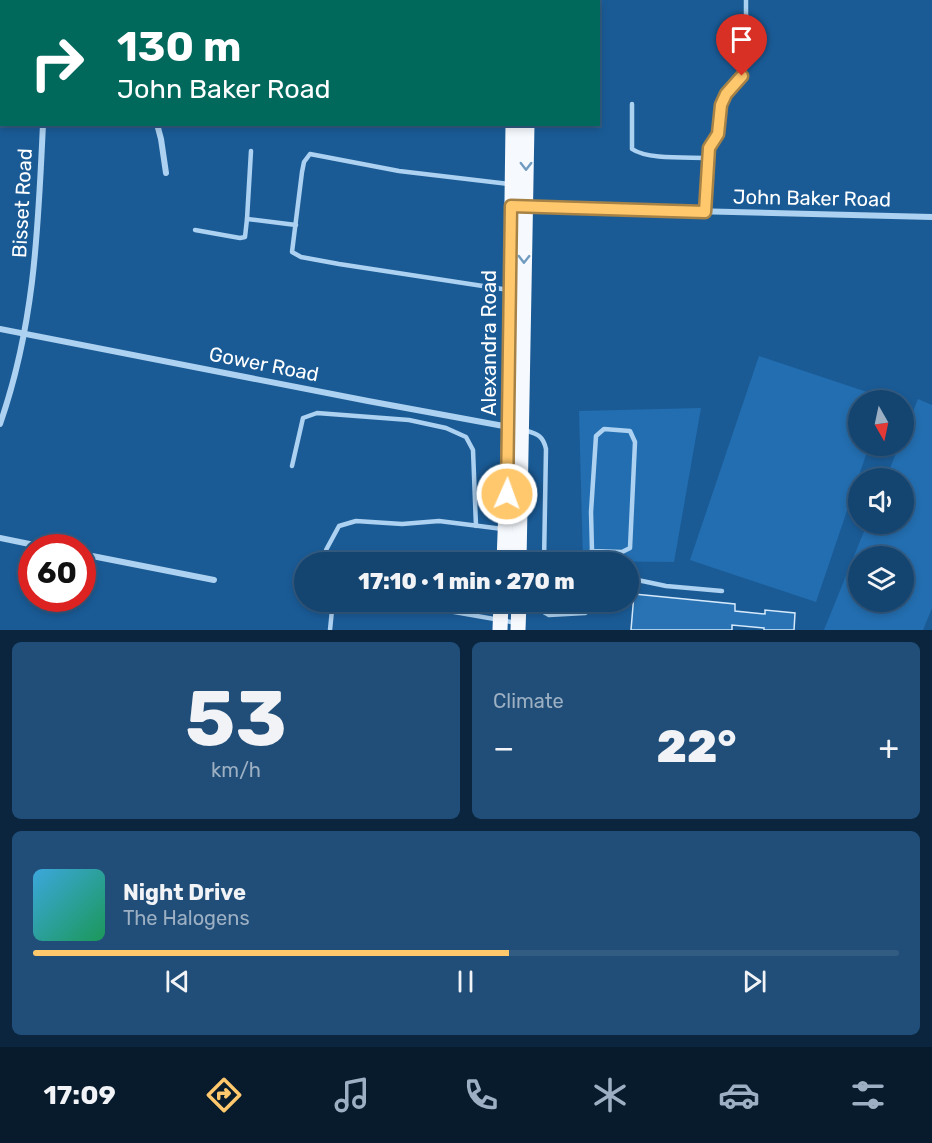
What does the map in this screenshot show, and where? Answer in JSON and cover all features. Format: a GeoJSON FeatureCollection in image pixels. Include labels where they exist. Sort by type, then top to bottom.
{"type":"FeatureCollection","features":[{"type":"Feature","properties":{"kind":"main road","name":"Alexandra Road"},"geometry":{"type":"LineString","coordinates":[[505,552],[515,428],[518,207],[512,184],[513,126]]}},
{"type":"Feature","properties":{"kind":"main road","name":"Alexandra Road"},"geometry":{"type":"LineString","coordinates":[[519,552],[510,291],[527,126]]}},
{"type":"Feature","properties":{"kind":"street","name":"Bisset Road"},"geometry":{"type":"LineString","coordinates":[[0,424],[26,333],[38,233],[43,126]]}},
{"type":"Feature","properties":{"kind":"street"},"geometry":{"type":"LineString","coordinates":[[158,126],[166,173]]}},
{"type":"Feature","properties":{"kind":"street","name":"John Baker Road"},"geometry":{"type":"LineString","coordinates":[[518,207],[932,217]]}},
{"type":"Feature","properties":{"kind":"street","name":"Gower Road"},"geometry":{"type":"LineString","coordinates":[[0,329],[515,428]]}},
{"type":"Feature","properties":{"kind":"street"},"geometry":{"type":"LineString","coordinates":[[0,538],[18,542]]}},
{"type":"Feature","properties":{"kind":"street"},"geometry":{"type":"LineString","coordinates":[[96,557],[214,580]]}},
{"type":"Feature","properties":{"kind":"lane"},"geometry":{"type":"LineString","coordinates":[[705,212],[709,148],[718,134],[721,105],[726,94],[742,76],[746,66],[746,0]]}},
{"type":"Feature","properties":{"kind":"lane"},"geometry":{"type":"LineString","coordinates":[[632,104],[632,149],[654,155],[708,158]]}},
{"type":"Feature","properties":{"kind":"lane"},"geometry":{"type":"LineString","coordinates":[[195,230],[245,237],[251,150]]}},
{"type":"Feature","properties":{"kind":"lane"},"geometry":{"type":"LineString","coordinates":[[510,291],[300,257],[292,252],[302,172],[304,162],[310,154],[399,171],[512,184]]}},
{"type":"Feature","properties":{"kind":"lane"},"geometry":{"type":"LineString","coordinates":[[248,219],[296,225]]}},
{"type":"Feature","properties":{"kind":"lane"},"geometry":{"type":"LineString","coordinates":[[292,466],[303,418],[317,413],[409,420],[447,428],[466,437],[473,450],[476,526]]}},
{"type":"Feature","properties":{"kind":"lane"},"geometry":{"type":"LineString","coordinates":[[515,428],[540,434],[546,449],[544,552]]}},
{"type":"Feature","properties":{"kind":"lane"},"geometry":{"type":"LineString","coordinates":[[588,552],[592,550],[622,552],[630,548],[635,442],[630,431],[604,429],[596,436],[591,512],[592,550]]}},
{"type":"Feature","properties":{"kind":"lane"},"geometry":{"type":"LineString","coordinates":[[326,550],[339,526],[356,521],[402,524],[439,521],[506,529]]}},
{"type":"Feature","properties":{"kind":"lane"},"geometry":{"type":"LineString","coordinates":[[639,580],[666,586],[722,591]]}},
{"type":"Feature","properties":{"kind":"lane"},"geometry":{"type":"LineString","coordinates":[[330,630],[332,612]]}},
{"type":"Feature","properties":{"kind":"lane"},"geometry":{"type":"LineString","coordinates":[[442,612],[519,627]]}},
{"type":"Feature","properties":{"kind":"lane"},"geometry":{"type":"LineString","coordinates":[[544,612],[549,615],[587,612]]}},
{"type":"Feature","properties":{"kind":"shaded area"},"geometry":{"type":"Polygon","coordinates":[[[759,356],[861,390],[848,390],[848,456],[866,456],[862,468],[848,468],[848,508],[816,602],[690,560],[759,356]]]}},
{"type":"Feature","properties":{"kind":"shaded area"},"geometry":{"type":"Polygon","coordinates":[[[918,399],[932,405],[932,608],[923,630],[824,630],[848,571],[848,612],[914,612],[914,546],[858,546],[863,534],[914,534],[914,468],[890,468],[895,456],[914,456],[914,409],[918,399]]]}},
{"type":"Feature","properties":{"kind":"shaded area"},"geometry":{"type":"Polygon","coordinates":[[[701,408],[674,562],[639,562],[639,552],[583,552],[579,411],[701,408]]]}},
{"type":"Feature","properties":{"kind":"building"},"geometry":{"type":"Polygon","coordinates":[[[639,594],[735,604],[735,611],[765,614],[765,610],[795,613],[794,630],[764,630],[764,628],[732,625],[732,630],[631,630],[632,612],[639,612],[639,594]]]}},
{"type":"Feature","properties":{"kind":"route"},"geometry":{"type":"LineString","coordinates":[[507,494],[511,206],[705,212],[709,148],[718,134],[721,105],[726,94],[742,76]]}}]}
